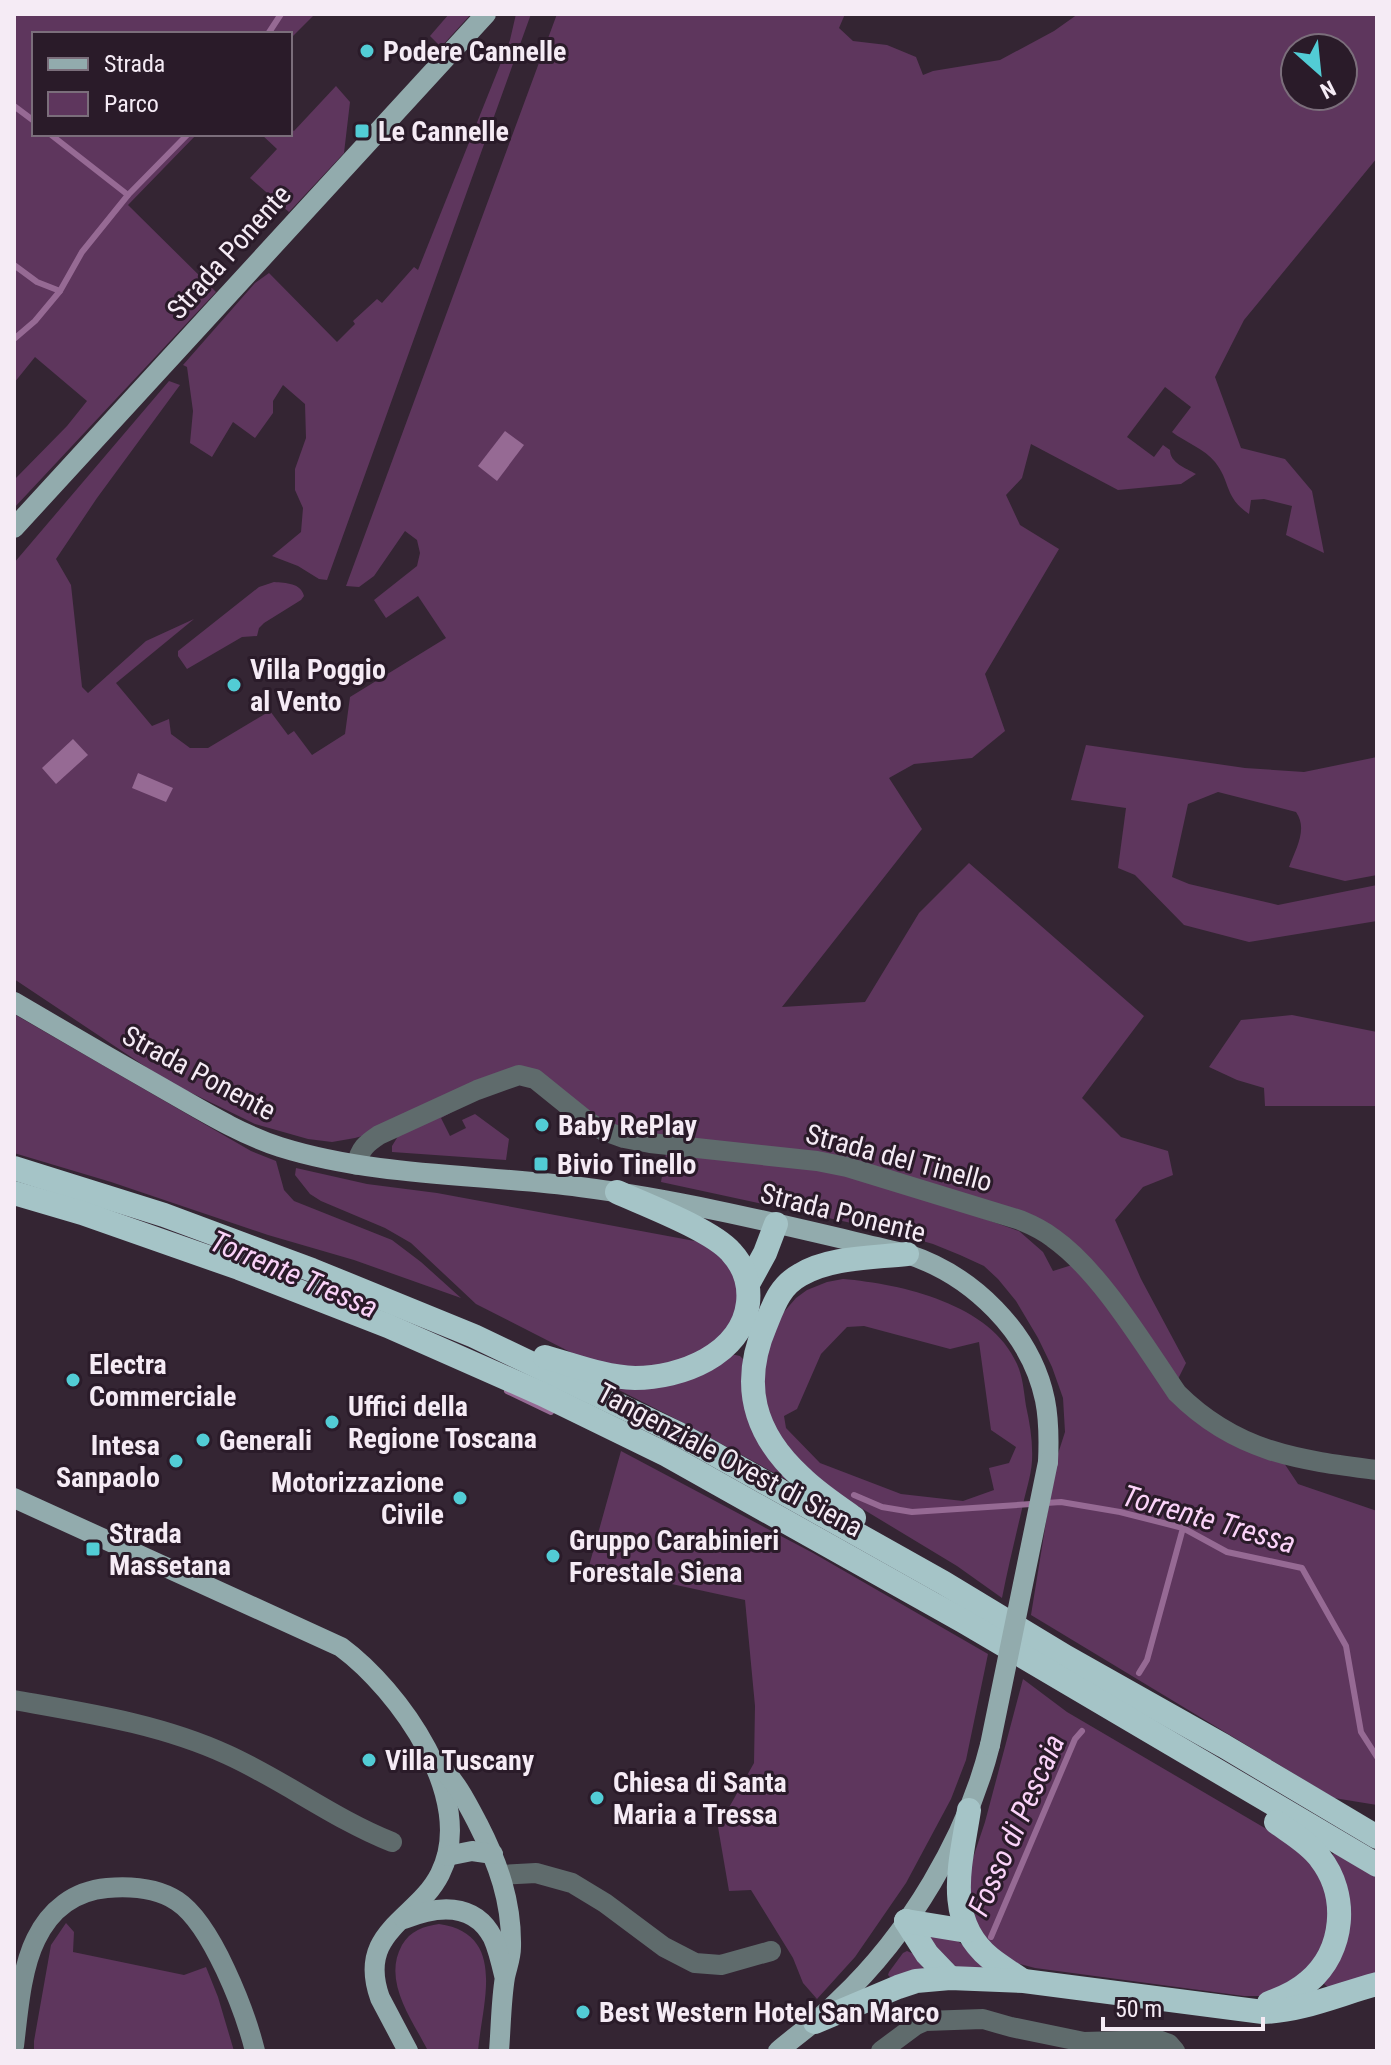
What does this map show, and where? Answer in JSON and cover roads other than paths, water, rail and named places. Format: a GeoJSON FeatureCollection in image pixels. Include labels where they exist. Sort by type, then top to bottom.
{"type":"FeatureCollection","features":[{"type":"Feature","properties":{"kind":"highway","name":"Tangenziale Ovest di Siena"},"geometry":{"type":"LineString","coordinates":[[14,1168],[233,1239],[474,1336],[677,1433],[944,1583],[1377,1837]]}},
{"type":"Feature","properties":{"kind":"highway"},"geometry":{"type":"LineString","coordinates":[[474,1336],[596,1372],[635,1378],[674,1373],[704,1361],[728,1344],[747,1311],[748,1284],[732,1253],[712,1236],[617,1192]]}},
{"type":"Feature","properties":{"kind":"highway","name":"Tangenziale Ovest di Siena"},"geometry":{"type":"LineString","coordinates":[[14,1193],[82,1213],[239,1268],[388,1326],[542,1394],[667,1455],[963,1621],[1377,1865]]}},
{"type":"Feature","properties":{"kind":"highway"},"geometry":{"type":"LineString","coordinates":[[748,1284],[776,1224]]}},
{"type":"Feature","properties":{"kind":"highway"},"geometry":{"type":"LineString","coordinates":[[776,1224],[781,1290]]}},
{"type":"Feature","properties":{"kind":"highway"},"geometry":{"type":"LineString","coordinates":[[907,1254],[819,1266],[798,1276],[781,1290],[760,1336],[754,1357],[751,1390],[755,1407],[772,1443],[801,1478],[944,1583]]}},
{"type":"Feature","properties":{"kind":"highway"},"geometry":{"type":"LineString","coordinates":[[1192,1758],[1312,1849],[1331,1874],[1338,1892],[1339,1925],[1321,1970],[1294,1992],[1246,2010]]}},
{"type":"Feature","properties":{"kind":"highway"},"geometry":{"type":"LineString","coordinates":[[969,1810],[959,1888],[961,1914],[967,1931],[991,1958],[1024,1981]]}},
{"type":"Feature","properties":{"kind":"highway"},"geometry":{"type":"LineString","coordinates":[[906,1921],[967,1931]]}},
{"type":"Feature","properties":{"kind":"highway"},"geometry":{"type":"LineString","coordinates":[[906,1921],[927,1954],[950,1978]]}},
{"type":"Feature","properties":{"kind":"highway"},"geometry":{"type":"LineString","coordinates":[[815,2022],[916,1981],[950,1978],[1024,1981],[1263,2012],[1289,2010],[1377,1984]]}},
{"type":"Feature","properties":{"kind":"main road","name":"Strada Ponente"},"geometry":{"type":"LineString","coordinates":[[14,528],[486,14]]}},
{"type":"Feature","properties":{"kind":"main road","name":"Strada Ponente"},"geometry":{"type":"LineString","coordinates":[[14,1002],[200,1110],[248,1135],[305,1154],[357,1165],[536,1181],[617,1192],[907,1254],[940,1268],[979,1292],[999,1313],[1033,1367],[1045,1399],[1048,1462],[990,1745],[979,1784],[945,1860],[906,1921],[865,1974],[839,2001],[778,2051]]}},
{"type":"Feature","properties":{"kind":"main road"},"geometry":{"type":"LineString","coordinates":[[14,1498],[341,1647],[366,1666],[388,1691],[434,1760],[459,1788],[501,1875],[506,1893],[511,1954],[505,1978],[499,2051]]}},
{"type":"Feature","properties":{"kind":"main road"},"geometry":{"type":"LineString","coordinates":[[408,2051],[380,1998],[375,1965],[381,1943],[396,1923],[434,1885],[447,1856],[450,1820],[434,1760]]}},
{"type":"Feature","properties":{"kind":"main road"},"geometry":{"type":"LineString","coordinates":[[447,1856],[472,1851],[493,1854]]}},
{"type":"Feature","properties":{"kind":"main road"},"geometry":{"type":"LineString","coordinates":[[396,1923],[436,1909],[468,1914],[486,1927],[493,1938],[505,1978]]}},
{"type":"Feature","properties":{"kind":"street","name":"Strada del Tinello"},"geometry":{"type":"LineString","coordinates":[[357,1165],[366,1143],[379,1135],[477,1090],[519,1075],[535,1079],[587,1121],[624,1138],[817,1161],[862,1172],[1020,1220],[1055,1239],[1100,1284],[1177,1393],[1227,1433],[1266,1450],[1377,1470]]}},
{"type":"Feature","properties":{"kind":"street"},"geometry":{"type":"LineString","coordinates":[[14,1700],[141,1725],[198,1743],[255,1769],[334,1815],[392,1842]]}},
{"type":"Feature","properties":{"kind":"street"},"geometry":{"type":"LineString","coordinates":[[501,1875],[536,1873],[572,1883],[605,1903],[664,1947],[695,1963],[721,1965],[771,1951]]}},
{"type":"Feature","properties":{"kind":"street"},"geometry":{"type":"LineString","coordinates":[[14,2046],[29,1960],[47,1921],[72,1897],[100,1888],[126,1887],[148,1889],[169,1896],[191,1914],[220,1961],[245,2018],[255,2051]]}},
{"type":"Feature","properties":{"kind":"street"},"geometry":{"type":"LineString","coordinates":[[881,2051],[925,2021],[983,2019],[1084,2042],[1158,2040],[1169,2044],[1175,2051]]}},
{"type":"Feature","properties":{"kind":"waterway"},"geometry":{"type":"LineString","coordinates":[[269,32],[281,14]]}},
{"type":"Feature","properties":{"kind":"waterway"},"geometry":{"type":"LineString","coordinates":[[14,106],[32,120]]}},
{"type":"Feature","properties":{"kind":"waterway"},"geometry":{"type":"LineString","coordinates":[[53,136],[128,195]]}},
{"type":"Feature","properties":{"kind":"waterway"},"geometry":{"type":"LineString","coordinates":[[14,339],[35,321],[60,291],[82,252],[128,195],[186,136]]}},
{"type":"Feature","properties":{"kind":"waterway"},"geometry":{"type":"LineString","coordinates":[[14,265],[37,282],[60,291]]}},
{"type":"Feature","properties":{"kind":"waterway","name":"Torrente Tressa"},"geometry":{"type":"LineString","coordinates":[[507,1391],[551,1412]]}},
{"type":"Feature","properties":{"kind":"waterway","name":"Torrente Tressa"},"geometry":{"type":"LineString","coordinates":[[854,1495],[882,1507],[912,1512],[1061,1502],[1120,1512],[1183,1528],[1227,1552],[1302,1568],[1346,1646],[1361,1732],[1377,1757]]}},
{"type":"Feature","properties":{"kind":"waterway","name":"Fosso di Pescaia"},"geometry":{"type":"LineString","coordinates":[[1139,1673],[1147,1660],[1183,1528]]}},
{"type":"Feature","properties":{"kind":"waterway","name":"Fosso di Pescaia"},"geometry":{"type":"LineString","coordinates":[[991,1937],[1075,1739],[1082,1731]]}},
{"type":"Feature","properties":{"kind":"place","name":"Podere Cannelle"},"geometry":{"type":"Point","coordinates":[367,51]}},
{"type":"Feature","properties":{"kind":"place","name":"Le Cannelle"},"geometry":{"type":"Point","coordinates":[362,131]}},
{"type":"Feature","properties":{"kind":"place","name":"Villa Poggio al Vento"},"geometry":{"type":"Point","coordinates":[234,685]}},
{"type":"Feature","properties":{"kind":"place","name":"Baby RePlay"},"geometry":{"type":"Point","coordinates":[542,1125]}},
{"type":"Feature","properties":{"kind":"place","name":"Bivio Tinello"},"geometry":{"type":"Point","coordinates":[541,1164]}},
{"type":"Feature","properties":{"kind":"place","name":"Electra Commerciale"},"geometry":{"type":"Point","coordinates":[73,1380]}},
{"type":"Feature","properties":{"kind":"place","name":"Uffici della Regione Toscana"},"geometry":{"type":"Point","coordinates":[332,1422]}},
{"type":"Feature","properties":{"kind":"place","name":"Generali"},"geometry":{"type":"Point","coordinates":[203,1440]}},
{"type":"Feature","properties":{"kind":"place","name":"Intesa Sanpaolo"},"geometry":{"type":"Point","coordinates":[176,1461]}},
{"type":"Feature","properties":{"kind":"place","name":"Motorizzazione Civile"},"geometry":{"type":"Point","coordinates":[460,1498]}},
{"type":"Feature","properties":{"kind":"place","name":"Strada Massetana"},"geometry":{"type":"Point","coordinates":[93,1549]}},
{"type":"Feature","properties":{"kind":"place","name":"Gruppo Carabinieri Forestale Siena"},"geometry":{"type":"Point","coordinates":[553,1556]}},
{"type":"Feature","properties":{"kind":"place","name":"Villa Tuscany"},"geometry":{"type":"Point","coordinates":[369,1760]}},
{"type":"Feature","properties":{"kind":"place","name":"Chiesa di Santa Maria a Tressa"},"geometry":{"type":"Point","coordinates":[597,1798]}},
{"type":"Feature","properties":{"kind":"place","name":"Best Western Hotel San Marco"},"geometry":{"type":"Point","coordinates":[583,2012]}}]}
